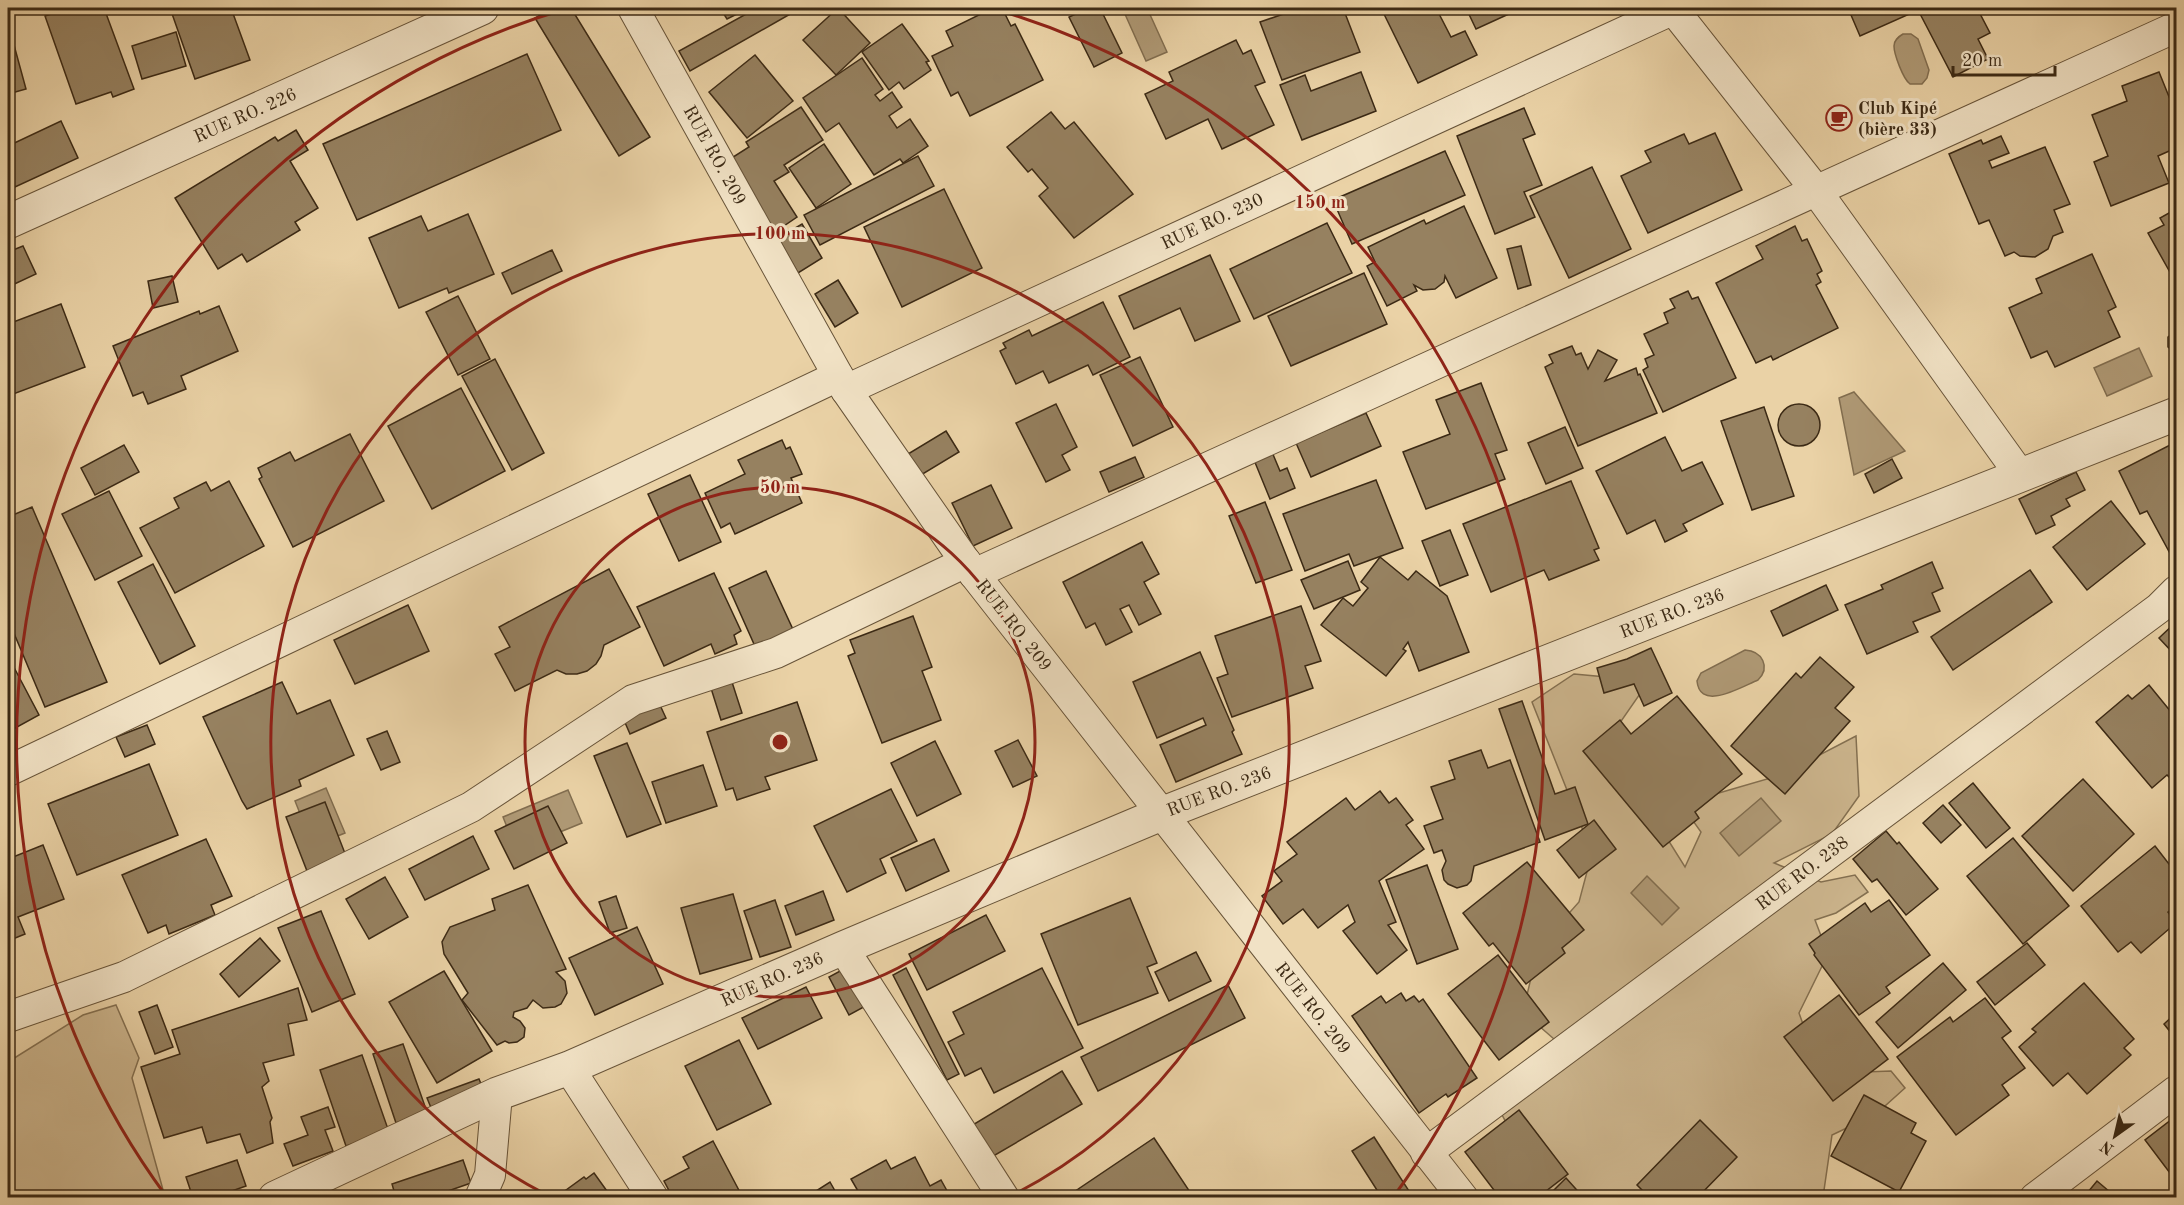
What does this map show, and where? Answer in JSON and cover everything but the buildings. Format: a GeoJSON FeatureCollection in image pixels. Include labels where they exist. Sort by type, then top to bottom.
{"type":"FeatureCollection","features":[{"type":"Feature","properties":{"kind":"street","name":"RUE RO. 209"},"geometry":{"type":"LineString","coordinates":[[633,8],[842,383],[970,568],[1426,1153],[1463,1197]]}},
{"type":"Feature","properties":{"kind":"street","name":"RUE RO. 230"},"geometry":{"type":"LineString","coordinates":[[8,771],[842,383],[1675,8]]}},
{"type":"Feature","properties":{"kind":"street"},"geometry":{"type":"LineString","coordinates":[[1675,8],[1815,189],[2021,476]]}},
{"type":"Feature","properties":{"kind":"street","name":"RUE RO. 226"},"geometry":{"type":"LineString","coordinates":[[8,222],[462,11]]}},
{"type":"Feature","properties":{"kind":"street"},"geometry":{"type":"LineString","coordinates":[[8,1017],[124,978],[471,807],[633,700],[776,653],[2176,27]]}},
{"type":"Feature","properties":{"kind":"street","name":"RUE RO. 236"},"geometry":{"type":"LineString","coordinates":[[275,1197],[497,1094],[569,1068],[843,948],[1161,814],[2176,414]]}},
{"type":"Feature","properties":{"kind":"street","name":"RUE RO. 238"},"geometry":{"type":"LineString","coordinates":[[1426,1153],[2158,608],[2176,591]]}},
{"type":"Feature","properties":{"kind":"street"},"geometry":{"type":"LineString","coordinates":[[843,948],[1004,1197]]}},
{"type":"Feature","properties":{"kind":"street"},"geometry":{"type":"LineString","coordinates":[[569,1068],[653,1197]]}},
{"type":"Feature","properties":{"kind":"street"},"geometry":{"type":"LineString","coordinates":[[2035,1197],[2176,1091]]}},
{"type":"Feature","properties":{"kind":"street"},"geometry":{"type":"LineString","coordinates":[[480,1197],[490,1175],[497,1094]]}},
{"type":"Feature","properties":{"kind":"shaded area"},"geometry":{"type":"Polygon","coordinates":[[[1133,8],[1147,8],[1167,52],[1146,61],[1124,12],[1133,8]]]}},
{"type":"Feature","properties":{"kind":"shaded area"},"geometry":{"type":"Polygon","coordinates":[[[1903,34],[1911,34],[1918,39],[1929,70],[1922,84],[1910,84],[1899,66],[1894,44],[1903,34]]]}},
{"type":"Feature","properties":{"kind":"shaded area"},"geometry":{"type":"Polygon","coordinates":[[[2139,348],[2152,376],[2107,396],[2094,368],[2139,348]]]}},
{"type":"Feature","properties":{"kind":"shaded area"},"geometry":{"type":"Polygon","coordinates":[[[1854,392],[1905,451],[1854,475],[1839,398],[1854,392]]]}},
{"type":"Feature","properties":{"kind":"shaded area"},"geometry":{"type":"Polygon","coordinates":[[[1745,650],[1756,653],[1763,660],[1764,670],[1758,680],[1722,695],[1705,695],[1700,690],[1697,681],[1701,673],[1745,650]]]}},
{"type":"Feature","properties":{"kind":"shaded area"},"geometry":{"type":"Polygon","coordinates":[[[1574,674],[1649,681],[1601,750],[1660,827],[1685,867],[1701,832],[1681,804],[1781,775],[1856,736],[1859,796],[1832,834],[1774,863],[1821,882],[1855,875],[1868,892],[1836,913],[1815,920],[1828,954],[1799,1013],[1813,1052],[1838,1073],[1891,1071],[1905,1088],[1876,1114],[1832,1135],[1823,1197],[1552,1197],[1528,1164],[1500,1111],[1554,1039],[1523,1012],[1538,948],[1579,902],[1592,853],[1532,702],[1574,674]]]}},
{"type":"Feature","properties":{"kind":"shaded area"},"geometry":{"type":"Polygon","coordinates":[[[326,788],[345,833],[313,846],[295,801],[326,788]]]}},
{"type":"Feature","properties":{"kind":"shaded area"},"geometry":{"type":"Polygon","coordinates":[[[568,790],[582,823],[516,850],[503,817],[568,790]]]}},
{"type":"Feature","properties":{"kind":"shaded area"},"geometry":{"type":"Polygon","coordinates":[[[1761,798],[1781,821],[1739,856],[1720,833],[1761,798]]]}},
{"type":"Feature","properties":{"kind":"shaded area"},"geometry":{"type":"Polygon","coordinates":[[[1647,876],[1679,908],[1662,925],[1631,893],[1647,876]]]}},
{"type":"Feature","properties":{"kind":"shaded area"},"geometry":{"type":"Polygon","coordinates":[[[116,1005],[139,1058],[132,1078],[165,1197],[8,1197],[8,1062],[83,1015],[116,1005]]]}},
{"type":"Feature","properties":{"kind":"place","name":"Club Kipé (bière 33)"},"geometry":{"type":"Point","coordinates":[1839,118]}}]}
